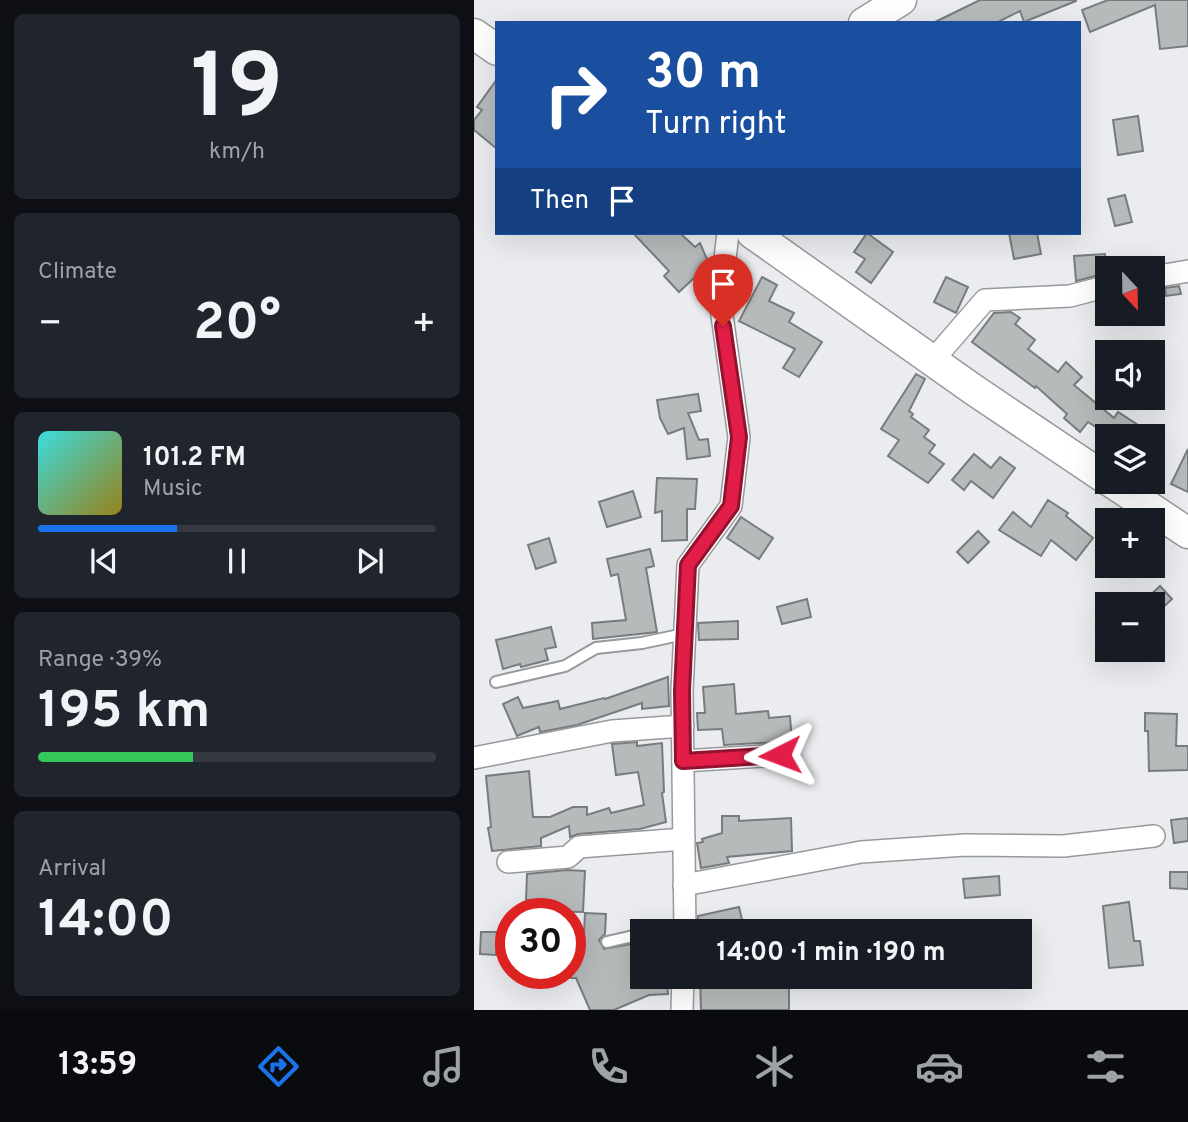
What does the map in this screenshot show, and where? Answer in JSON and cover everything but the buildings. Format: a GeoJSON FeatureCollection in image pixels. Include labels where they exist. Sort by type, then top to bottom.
{"type":"FeatureCollection","features":[{"type":"Feature","properties":{"kind":"main road"},"geometry":{"type":"LineString","coordinates":[[867,21],[902,0]]}},
{"type":"Feature","properties":{"kind":"main road"},"geometry":{"type":"LineString","coordinates":[[474,34],[495,49]]}},
{"type":"Feature","properties":{"kind":"main road"},"geometry":{"type":"LineString","coordinates":[[755,235],[974,390],[1095,471]]}},
{"type":"Feature","properties":{"kind":"main road"},"geometry":{"type":"LineString","coordinates":[[1130,494],[1188,533]]}},
{"type":"Feature","properties":{"kind":"street"},"geometry":{"type":"LineString","coordinates":[[685,919],[683,726],[688,565],[731,506],[739,437],[720,301],[728,235]]}},
{"type":"Feature","properties":{"kind":"street"},"geometry":{"type":"LineString","coordinates":[[1165,275],[1188,271]]}},
{"type":"Feature","properties":{"kind":"street"},"geometry":{"type":"LineString","coordinates":[[933,360],[985,300],[1071,296],[1095,290]]}},
{"type":"Feature","properties":{"kind":"street"},"geometry":{"type":"LineString","coordinates":[[474,758],[612,731],[683,726]]}},
{"type":"Feature","properties":{"kind":"street"},"geometry":{"type":"LineString","coordinates":[[683,761],[780,755]]}},
{"type":"Feature","properties":{"kind":"street"},"geometry":{"type":"LineString","coordinates":[[684,886],[861,852],[965,845],[1063,846],[1154,836]]}},
{"type":"Feature","properties":{"kind":"street"},"geometry":{"type":"LineString","coordinates":[[508,862],[568,858],[580,847],[683,839]]}},
{"type":"Feature","properties":{"kind":"street"},"geometry":{"type":"LineString","coordinates":[[682,1010],[683,989]]}},
{"type":"Feature","properties":{"kind":"lane"},"geometry":{"type":"LineString","coordinates":[[496,682],[564,666],[596,648],[641,643],[684,634]]}},
{"type":"Feature","properties":{"kind":"lane"},"geometry":{"type":"LineString","coordinates":[[607,942],[630,937]]}},
{"type":"Feature","properties":{"kind":"route"},"geometry":{"type":"LineString","coordinates":[[723,326],[739,437],[731,506],[688,565],[682,691],[683,761],[780,755]]}}]}
